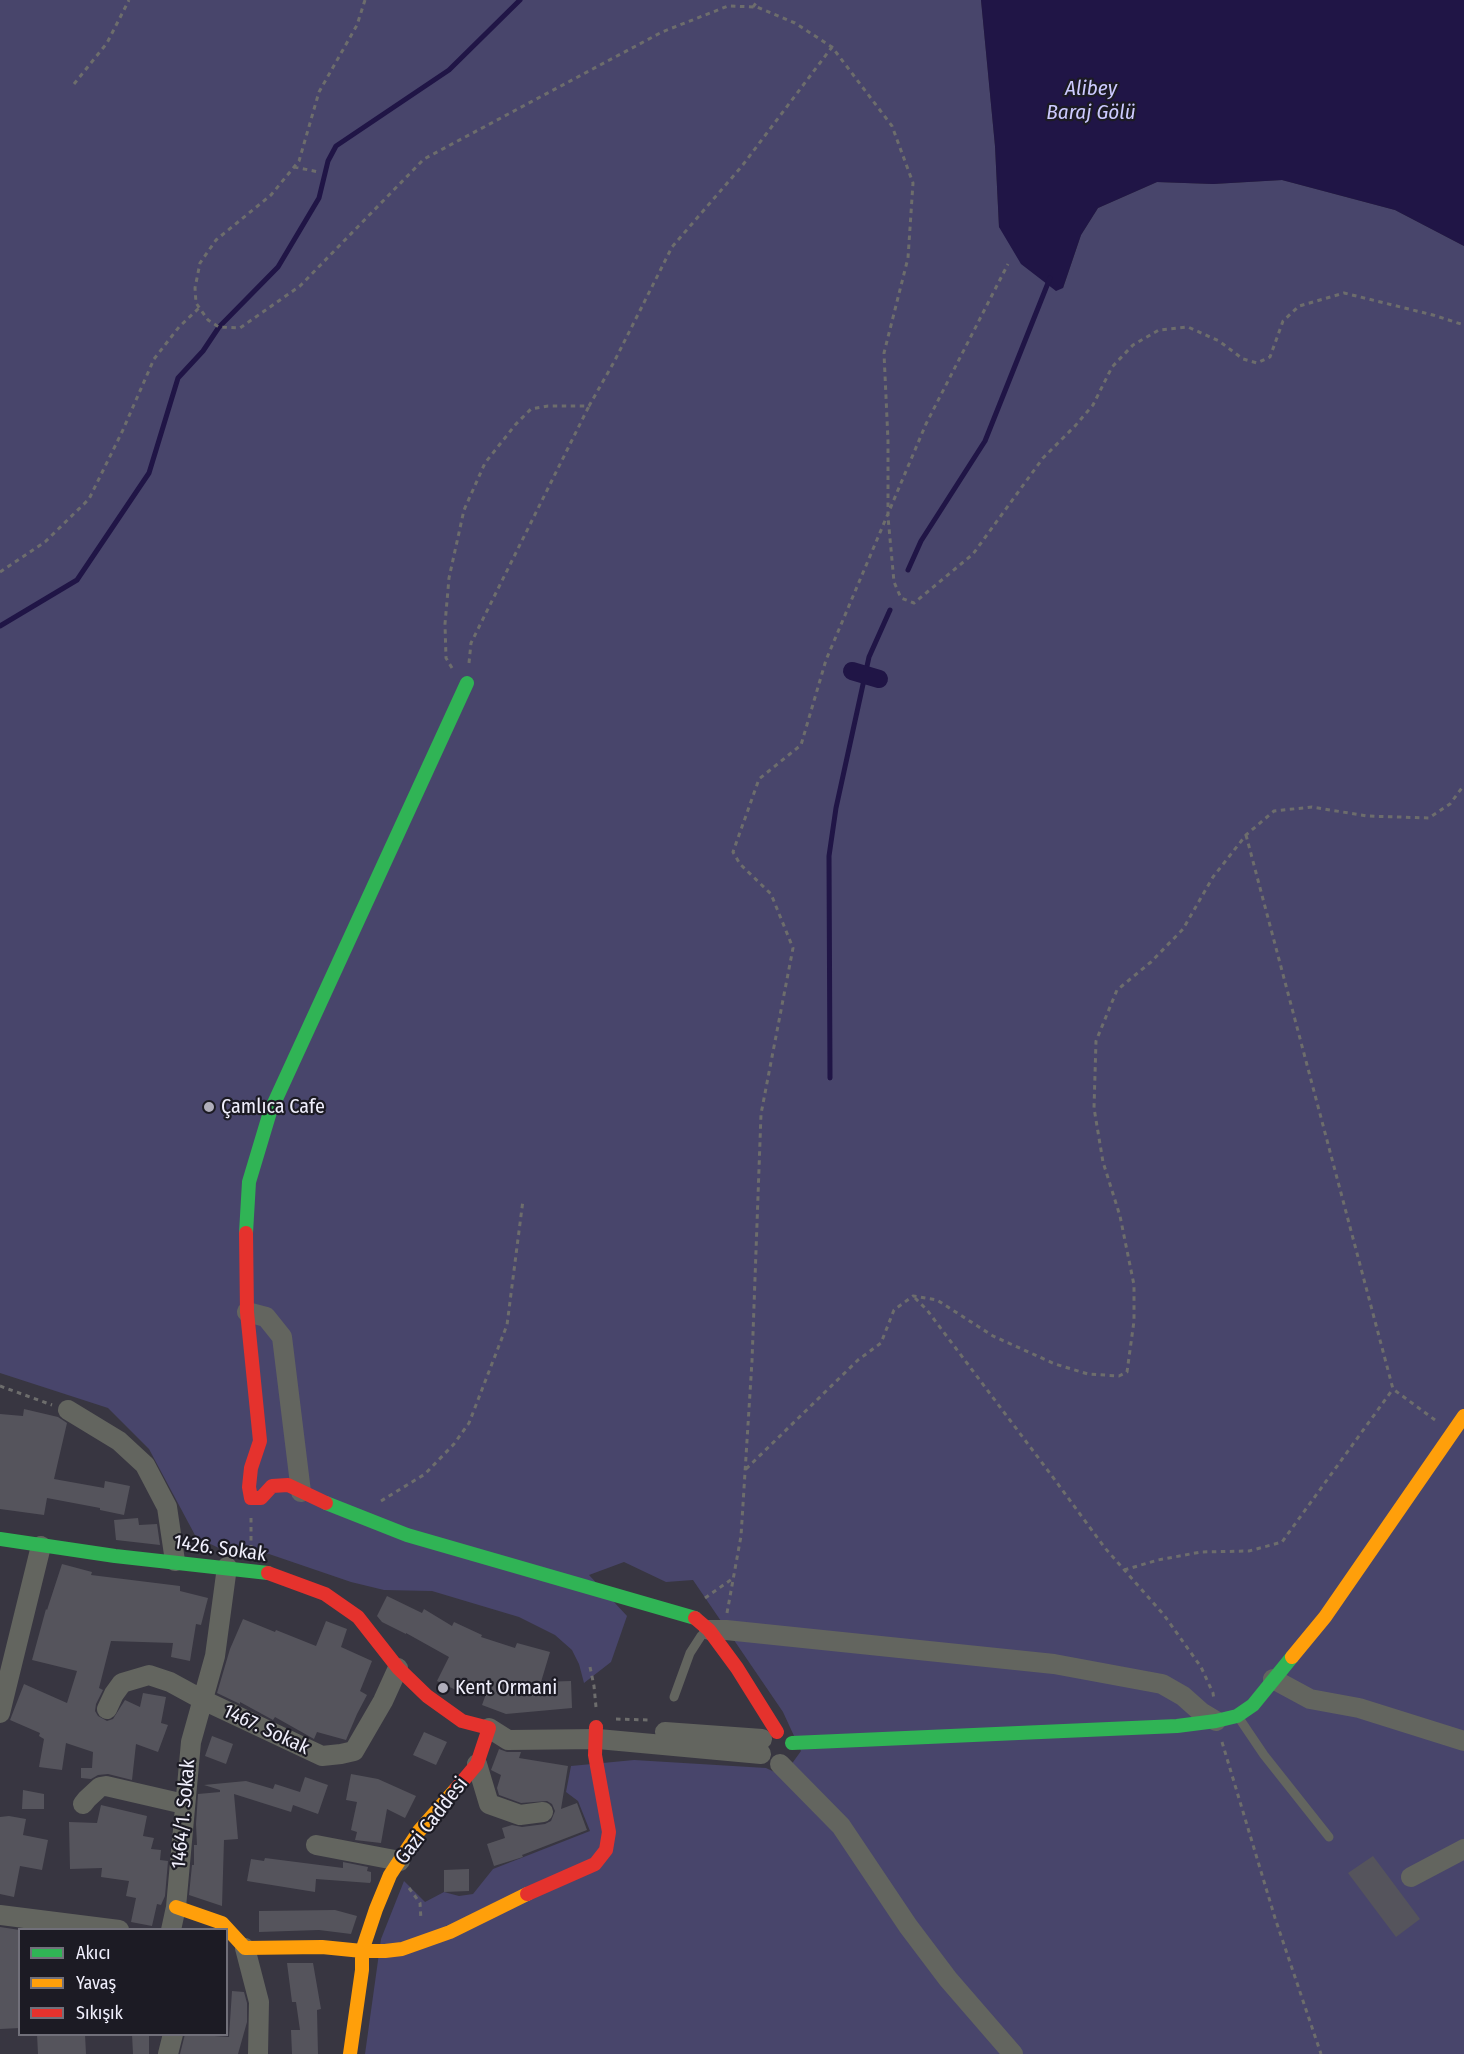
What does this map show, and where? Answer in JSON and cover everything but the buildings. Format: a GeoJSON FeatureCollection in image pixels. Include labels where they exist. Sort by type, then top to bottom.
{"type":"FeatureCollection","features":[{"type":"Feature","properties":{"kind":"street"},"geometry":{"type":"LineString","coordinates":[[467,683],[270,1112],[249,1182],[245,1254],[247,1312],[260,1442],[251,1468],[249,1487],[251,1498],[261,1498],[272,1486],[288,1485],[348,1513],[408,1535],[698,1619],[717,1630],[1054,1664],[1162,1684],[1184,1696],[1201,1712],[1216,1721]]}},
{"type":"Feature","properties":{"kind":"street"},"geometry":{"type":"LineString","coordinates":[[247,1312],[267,1317],[282,1337],[301,1492]]}},
{"type":"Feature","properties":{"kind":"street"},"geometry":{"type":"LineString","coordinates":[[68,1410],[119,1441],[145,1465],[167,1507],[175,1561]]}},
{"type":"Feature","properties":{"kind":"street"},"geometry":{"type":"LineString","coordinates":[[489,1728],[507,1740],[596,1733],[773,1742],[1149,1728],[1216,1721],[1237,1716],[1253,1705],[1325,1617],[1464,1416]]}},
{"type":"Feature","properties":{"kind":"street","name":"1426. Sokak"},"geometry":{"type":"LineString","coordinates":[[0,1539],[115,1556],[262,1571],[325,1594],[358,1617],[398,1668],[428,1696],[462,1721],[489,1728]]}},
{"type":"Feature","properties":{"kind":"street"},"geometry":{"type":"LineString","coordinates":[[0,1713],[41,1546]]}},
{"type":"Feature","properties":{"kind":"street","name":"1464/1. Sokak"},"geometry":{"type":"LineString","coordinates":[[171,1928],[176,1906],[191,1742],[215,1656],[227,1567]]}},
{"type":"Feature","properties":{"kind":"street"},"geometry":{"type":"LineString","coordinates":[[717,1630],[773,1742],[791,1756],[780,1764],[841,1826],[948,1979],[1013,2054]]}},
{"type":"Feature","properties":{"kind":"street","name":"1467. Sokak"},"geometry":{"type":"LineString","coordinates":[[107,1709],[122,1683],[149,1675],[170,1682],[322,1756],[341,1754],[354,1751],[383,1701],[398,1668]]}},
{"type":"Feature","properties":{"kind":"street"},"geometry":{"type":"LineString","coordinates":[[1273,1679],[1310,1699],[1359,1708],[1464,1741]]}},
{"type":"Feature","properties":{"kind":"street","name":"Gazi Caddesi"},"geometry":{"type":"LineString","coordinates":[[350,2054],[362,1970],[362,1951],[376,1910],[395,1868],[419,1831],[477,1764],[489,1728]]}},
{"type":"Feature","properties":{"kind":"street"},"geometry":{"type":"LineString","coordinates":[[244,1948],[322,1947],[362,1951],[402,1949],[450,1932],[567,1875],[595,1864],[606,1850],[609,1832],[595,1755],[596,1733]]}},
{"type":"Feature","properties":{"kind":"street","name":"Gazi Caddesi"},"geometry":{"type":"LineString","coordinates":[[477,1764],[489,1804],[520,1815],[543,1812]]}},
{"type":"Feature","properties":{"kind":"street"},"geometry":{"type":"LineString","coordinates":[[83,1804],[100,1787],[106,1786],[184,1804]]}},
{"type":"Feature","properties":{"kind":"street"},"geometry":{"type":"LineString","coordinates":[[316,1845],[395,1868]]}},
{"type":"Feature","properties":{"kind":"street"},"geometry":{"type":"LineString","coordinates":[[1411,1877],[1464,1849]]}},
{"type":"Feature","properties":{"kind":"street"},"geometry":{"type":"LineString","coordinates":[[176,1906],[222,1923],[226,1928]]}},
{"type":"Feature","properties":{"kind":"street"},"geometry":{"type":"LineString","coordinates":[[0,1915],[102,1928]]}},
{"type":"Feature","properties":{"kind":"street"},"geometry":{"type":"LineString","coordinates":[[228,1930],[244,1948],[259,2002],[258,2054]]}},
{"type":"Feature","properties":{"kind":"street"},"geometry":{"type":"LineString","coordinates":[[168,2054],[172,2036]]}},
{"type":"Feature","properties":{"kind":"lane"},"geometry":{"type":"LineString","coordinates":[[674,1697],[690,1653],[701,1635],[717,1630]]}},
{"type":"Feature","properties":{"kind":"lane"},"geometry":{"type":"LineString","coordinates":[[1237,1716],[1264,1755],[1329,1837]]}},
{"type":"Feature","properties":{"kind":"path"},"geometry":{"type":"LineString","coordinates":[[74,84],[107,43],[129,0]]}},
{"type":"Feature","properties":{"kind":"path"},"geometry":{"type":"LineString","coordinates":[[365,0],[357,25],[319,92],[299,161],[271,195],[216,240],[200,263],[195,288],[196,303],[208,320],[219,327],[240,328],[300,286],[424,159],[662,32],[728,6],[753,7],[795,23],[832,47],[892,126],[913,183],[908,258],[884,353],[888,441],[888,517],[894,582],[901,598],[914,603],[973,554],[1043,458],[1093,405],[1112,367],[1133,345],[1159,330],[1188,327],[1220,341],[1243,359],[1257,363],[1270,357],[1283,321],[1299,306],[1344,293],[1464,325]]}},
{"type":"Feature","properties":{"kind":"path"},"geometry":{"type":"LineString","coordinates":[[753,7],[758,0]]}},
{"type":"Feature","properties":{"kind":"path"},"geometry":{"type":"LineString","coordinates":[[589,406],[548,406],[531,409],[485,463],[464,510],[449,578],[445,624],[446,658],[456,676],[467,683],[471,643],[589,406],[614,362],[672,247],[742,166],[832,47]]}},
{"type":"Feature","properties":{"kind":"path"},"geometry":{"type":"LineString","coordinates":[[294,167],[319,172]]}},
{"type":"Feature","properties":{"kind":"path"},"geometry":{"type":"LineString","coordinates":[[717,1630],[732,1579],[741,1536],[752,1361],[761,1114],[794,948],[771,894],[740,864],[733,852],[759,779],[801,745],[826,660],[926,424],[1008,264]]}},
{"type":"Feature","properties":{"kind":"path"},"geometry":{"type":"LineString","coordinates":[[0,572],[45,542],[89,499],[122,432],[154,358],[179,327],[199,308]]}},
{"type":"Feature","properties":{"kind":"path"},"geometry":{"type":"LineString","coordinates":[[744,1470],[858,1360],[881,1343],[894,1310],[913,1296],[937,1300],[993,1336],[1055,1364],[1088,1374],[1119,1376],[1127,1372],[1134,1321],[1134,1285],[1120,1216],[1103,1162],[1094,1108],[1096,1041],[1117,990],[1151,962],[1183,929],[1213,877],[1246,835],[1274,811],[1312,807],[1367,816],[1429,818],[1450,804],[1464,785]]}},
{"type":"Feature","properties":{"kind":"path"},"geometry":{"type":"LineString","coordinates":[[1246,835],[1393,1389],[1453,1433]]}},
{"type":"Feature","properties":{"kind":"path"},"geometry":{"type":"LineString","coordinates":[[376,1503],[425,1474],[454,1444],[469,1424],[507,1325],[523,1200]]}},
{"type":"Feature","properties":{"kind":"path"},"geometry":{"type":"LineString","coordinates":[[913,1296],[934,1320],[1105,1548],[1164,1615],[1201,1667],[1213,1693],[1216,1721],[1275,1918],[1321,2054]]}},
{"type":"Feature","properties":{"kind":"path"},"geometry":{"type":"LineString","coordinates":[[0,1386],[68,1410]]}},
{"type":"Feature","properties":{"kind":"path"},"geometry":{"type":"LineString","coordinates":[[1124,1570],[1158,1560],[1201,1552],[1249,1551],[1281,1542],[1393,1389]]}},
{"type":"Feature","properties":{"kind":"path"},"geometry":{"type":"LineString","coordinates":[[251,1498],[251,1570]]}},
{"type":"Feature","properties":{"kind":"path"},"geometry":{"type":"LineString","coordinates":[[590,1667],[596,1697],[596,1733]]}},
{"type":"Feature","properties":{"kind":"path"},"geometry":{"type":"LineString","coordinates":[[395,1868],[401,1880],[420,1903],[421,1922]]}},
{"type":"Feature","properties":{"kind":"shaded area"},"geometry":{"type":"Polygon","coordinates":[[[0,0],[981,0],[995,146],[999,227],[1063,288],[1081,235],[1098,208],[1157,182],[1213,184],[1282,180],[1395,210],[1464,246],[1464,2054],[365,2054],[381,1939],[404,1881],[425,1902],[444,1892],[459,1896],[473,1894],[493,1869],[590,1831],[578,1801],[566,1792],[571,1766],[634,1760],[766,1768],[783,1776],[801,1751],[783,1712],[693,1580],[666,1582],[624,1562],[589,1575],[627,1616],[611,1662],[584,1683],[572,1650],[555,1635],[519,1617],[432,1591],[384,1590],[351,1582],[269,1554],[225,1551],[196,1537],[149,1449],[108,1408],[0,1373],[0,0]]]}},
{"type":"Feature","properties":{"kind":"water","name":"Alibey Baraj Gölü"},"geometry":{"type":"Polygon","coordinates":[[[981,0],[1464,0],[1464,246],[1395,210],[1282,180],[1213,184],[1157,182],[1098,208],[1081,235],[1063,288],[1056,291],[1021,264],[999,227],[995,146],[981,0]]]}},
{"type":"Feature","properties":{"kind":"waterway"},"geometry":{"type":"LineString","coordinates":[[0,626],[77,580],[149,473],[178,378],[203,351],[219,327],[278,267],[319,198],[328,161],[336,146],[449,70],[520,0]]}},
{"type":"Feature","properties":{"kind":"waterway"},"geometry":{"type":"LineString","coordinates":[[908,570],[921,541],[985,441],[1050,278]]}},
{"type":"Feature","properties":{"kind":"waterway"},"geometry":{"type":"LineString","coordinates":[[830,1078],[829,856],[836,808],[869,657],[890,610]]}},
{"type":"Feature","properties":{"kind":"waterway"},"geometry":{"type":"LineString","coordinates":[[852,671],[879,679]]}},
{"type":"Feature","properties":{"kind":"traffic: fast"},"geometry":{"type":"LineString","coordinates":[[246,1233],[249,1182],[270,1112],[467,683]]}},
{"type":"Feature","properties":{"kind":"traffic: fast"},"geometry":{"type":"LineString","coordinates":[[326,1503],[407,1535],[695,1618]]}},
{"type":"Feature","properties":{"kind":"traffic: fast"},"geometry":{"type":"LineString","coordinates":[[0,1539],[115,1556],[268,1573]]}},
{"type":"Feature","properties":{"kind":"traffic: fast"},"geometry":{"type":"LineString","coordinates":[[792,1743],[1177,1726],[1216,1721],[1237,1716],[1253,1705],[1292,1657]]}},
{"type":"Feature","properties":{"kind":"traffic: slow"},"geometry":{"type":"LineString","coordinates":[[1292,1657],[1325,1617],[1464,1416]]}},
{"type":"Feature","properties":{"kind":"traffic: slow"},"geometry":{"type":"LineString","coordinates":[[350,2054],[362,1970],[362,1951],[376,1909],[390,1875],[419,1831],[456,1789]]}},
{"type":"Feature","properties":{"kind":"traffic: slow"},"geometry":{"type":"LineString","coordinates":[[228,1930],[245,1948],[322,1947],[362,1951],[402,1949],[450,1932],[527,1894]]}},
{"type":"Feature","properties":{"kind":"traffic: slow"},"geometry":{"type":"LineString","coordinates":[[176,1907],[222,1923],[227,1928]]}},
{"type":"Feature","properties":{"kind":"traffic: jam"},"geometry":{"type":"LineString","coordinates":[[246,1233],[247,1312],[260,1441],[251,1468],[249,1487],[251,1498],[261,1498],[272,1486],[288,1485],[326,1503]]}},
{"type":"Feature","properties":{"kind":"traffic: jam"},"geometry":{"type":"LineString","coordinates":[[268,1573],[325,1594],[358,1617],[398,1668],[427,1696],[462,1721],[489,1728],[477,1764],[456,1789]]}},
{"type":"Feature","properties":{"kind":"traffic: jam"},"geometry":{"type":"LineString","coordinates":[[695,1618],[709,1630],[737,1668],[777,1732]]}},
{"type":"Feature","properties":{"kind":"traffic: jam"},"geometry":{"type":"LineString","coordinates":[[527,1894],[595,1864],[606,1850],[609,1832],[595,1755],[596,1727]]}},
{"type":"Feature","properties":{"kind":"place","name":"Çamlıca Cafe"},"geometry":{"type":"Point","coordinates":[209,1107]}},
{"type":"Feature","properties":{"kind":"place","name":"Kent Ormani"},"geometry":{"type":"Point","coordinates":[443,1688]}}]}
